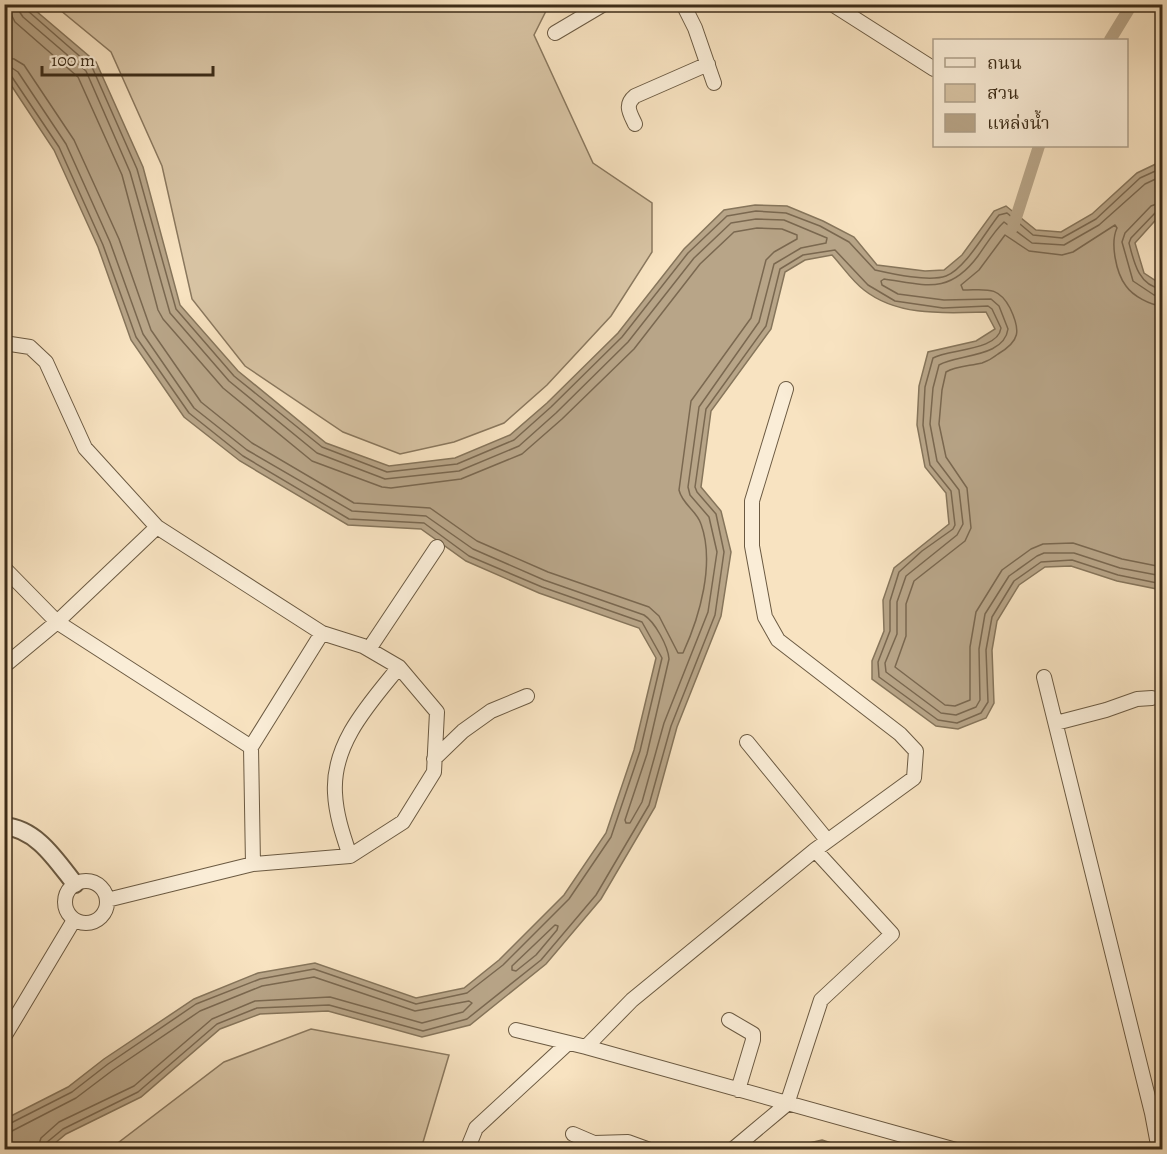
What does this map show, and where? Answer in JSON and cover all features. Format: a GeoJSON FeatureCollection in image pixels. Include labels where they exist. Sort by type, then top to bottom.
{"type":"FeatureCollection","features":[{"type":"Feature","properties":{"kind":"street"},"geometry":{"type":"LineString","coordinates":[[555,33],[604,4]]}},
{"type":"Feature","properties":{"kind":"street"},"geometry":{"type":"LineString","coordinates":[[683,4],[714,83]]}},
{"type":"Feature","properties":{"kind":"street"},"geometry":{"type":"LineString","coordinates":[[832,4],[933,68]]}},
{"type":"Feature","properties":{"kind":"street"},"geometry":{"type":"LineString","coordinates":[[634,124],[628,107],[629,102],[635,96],[708,64]]}},
{"type":"Feature","properties":{"kind":"street"},"geometry":{"type":"LineString","coordinates":[[4,343],[30,347],[46,362],[85,448],[157,527],[322,633],[369,649],[399,667],[437,712],[434,772],[403,822],[350,856],[253,864],[107,900]]}},
{"type":"Feature","properties":{"kind":"street"},"geometry":{"type":"LineString","coordinates":[[586,1047],[632,1000],[827,840],[914,778],[916,751],[900,734],[778,640],[765,617],[752,546],[752,501],[786,389]]}},
{"type":"Feature","properties":{"kind":"street"},"geometry":{"type":"LineString","coordinates":[[4,666],[57,622],[157,527]]}},
{"type":"Feature","properties":{"kind":"street"},"geometry":{"type":"LineString","coordinates":[[369,649],[437,547]]}},
{"type":"Feature","properties":{"kind":"street"},"geometry":{"type":"LineString","coordinates":[[4,568],[57,622],[251,747]]}},
{"type":"Feature","properties":{"kind":"street"},"geometry":{"type":"LineString","coordinates":[[253,864],[251,747],[322,633]]}},
{"type":"Feature","properties":{"kind":"street"},"geometry":{"type":"LineString","coordinates":[[350,856],[340,824],[335,792],[336,769],[343,748],[356,723],[399,667]]}},
{"type":"Feature","properties":{"kind":"street"},"geometry":{"type":"LineString","coordinates":[[1044,677],[1157,1112],[1159,1149]]}},
{"type":"Feature","properties":{"kind":"street"},"geometry":{"type":"LineString","coordinates":[[434,759],[463,731],[491,711],[527,696]]}},
{"type":"Feature","properties":{"kind":"street"},"geometry":{"type":"LineString","coordinates":[[1056,723],[1137,699],[1152,698]]}},
{"type":"Feature","properties":{"kind":"street"},"geometry":{"type":"LineString","coordinates":[[747,742],[827,840]]}},
{"type":"Feature","properties":{"kind":"street"},"geometry":{"type":"LineString","coordinates":[[4,826],[18,827],[47,847],[75,884]]}},
{"type":"Feature","properties":{"kind":"street"},"geometry":{"type":"LineString","coordinates":[[732,1149],[788,1104],[821,1000],[892,934],[815,850]]}},
{"type":"Feature","properties":{"kind":"street"},"geometry":{"type":"LineString","coordinates":[[81,881],[95,883],[105,893],[107,900],[104,913],[94,922],[87,924],[74,920],[65,909],[66,895],[75,884],[81,881]]}},
{"type":"Feature","properties":{"kind":"street"},"geometry":{"type":"LineString","coordinates":[[4,1036],[74,920]]}},
{"type":"Feature","properties":{"kind":"street"},"geometry":{"type":"LineString","coordinates":[[729,1020],[753,1034],[738,1090]]}},
{"type":"Feature","properties":{"kind":"street"},"geometry":{"type":"LineString","coordinates":[[516,1030],[586,1047],[956,1149]]}},
{"type":"Feature","properties":{"kind":"street"},"geometry":{"type":"LineString","coordinates":[[467,1149],[476,1128],[568,1043]]}},
{"type":"Feature","properties":{"kind":"street"},"geometry":{"type":"LineString","coordinates":[[573,1134],[594,1143],[628,1142],[650,1149]]}},
{"type":"Feature","properties":{"kind":"green space"},"geometry":{"type":"Polygon","coordinates":[[[54,5],[549,5],[534,35],[593,163],[652,203],[652,252],[611,316],[547,385],[504,423],[454,442],[400,454],[343,432],[245,366],[192,299],[162,166],[111,52],[54,5]]]}},
{"type":"Feature","properties":{"kind":"green space"},"geometry":{"type":"Polygon","coordinates":[[[311,1029],[449,1055],[421,1149],[110,1149],[224,1062],[311,1029]]]}},
{"type":"Feature","properties":{"kind":"water"},"geometry":{"type":"Polygon","coordinates":[[[5,5],[29,5],[96,62],[143,167],[180,305],[238,371],[326,443],[389,466],[455,458],[510,435],[547,403],[618,333],[684,249],[724,210],[755,205],[787,206],[854,237],[877,265],[925,271],[944,270],[962,255],[994,211],[1006,206],[1036,230],[1061,232],[1092,214],[1137,173],[1162,161],[1162,213],[1135,243],[1144,273],[1162,285],[1162,590],[1117,581],[1071,566],[1045,567],[1019,585],[997,621],[992,650],[994,703],[986,718],[958,729],[936,726],[872,679],[872,661],[884,631],[883,600],[894,568],[949,524],[946,493],[925,467],[917,425],[919,386],[928,352],[976,341],[995,329],[986,312],[923,312],[877,299],[855,282],[832,255],[805,260],[785,272],[771,329],[711,411],[701,487],[721,511],[731,552],[721,616],[677,727],[655,807],[601,899],[546,964],[470,1025],[422,1037],[328,1011],[260,1014],[220,1029],[141,1097],[66,1134],[48,1149],[5,1150],[5,1119],[68,1087],[104,1059],[194,999],[258,973],[315,963],[416,998],[464,988],[499,960],[564,895],[606,833],[634,750],[656,658],[639,628],[539,593],[466,561],[421,529],[348,525],[240,461],[184,417],[131,340],[98,247],[54,150],[5,76],[5,5]]]}},
{"type":"Feature","properties":{"kind":"water"},"geometry":{"type":"Polygon","coordinates":[[[822,1140],[850,1149],[783,1149],[822,1140]]]}},
{"type":"Feature","properties":{"kind":"waterway"},"geometry":{"type":"LineString","coordinates":[[1111,39],[1132,4]]}},
{"type":"Feature","properties":{"kind":"waterway"},"geometry":{"type":"LineString","coordinates":[[1013,227],[1039,147]]}}]}
